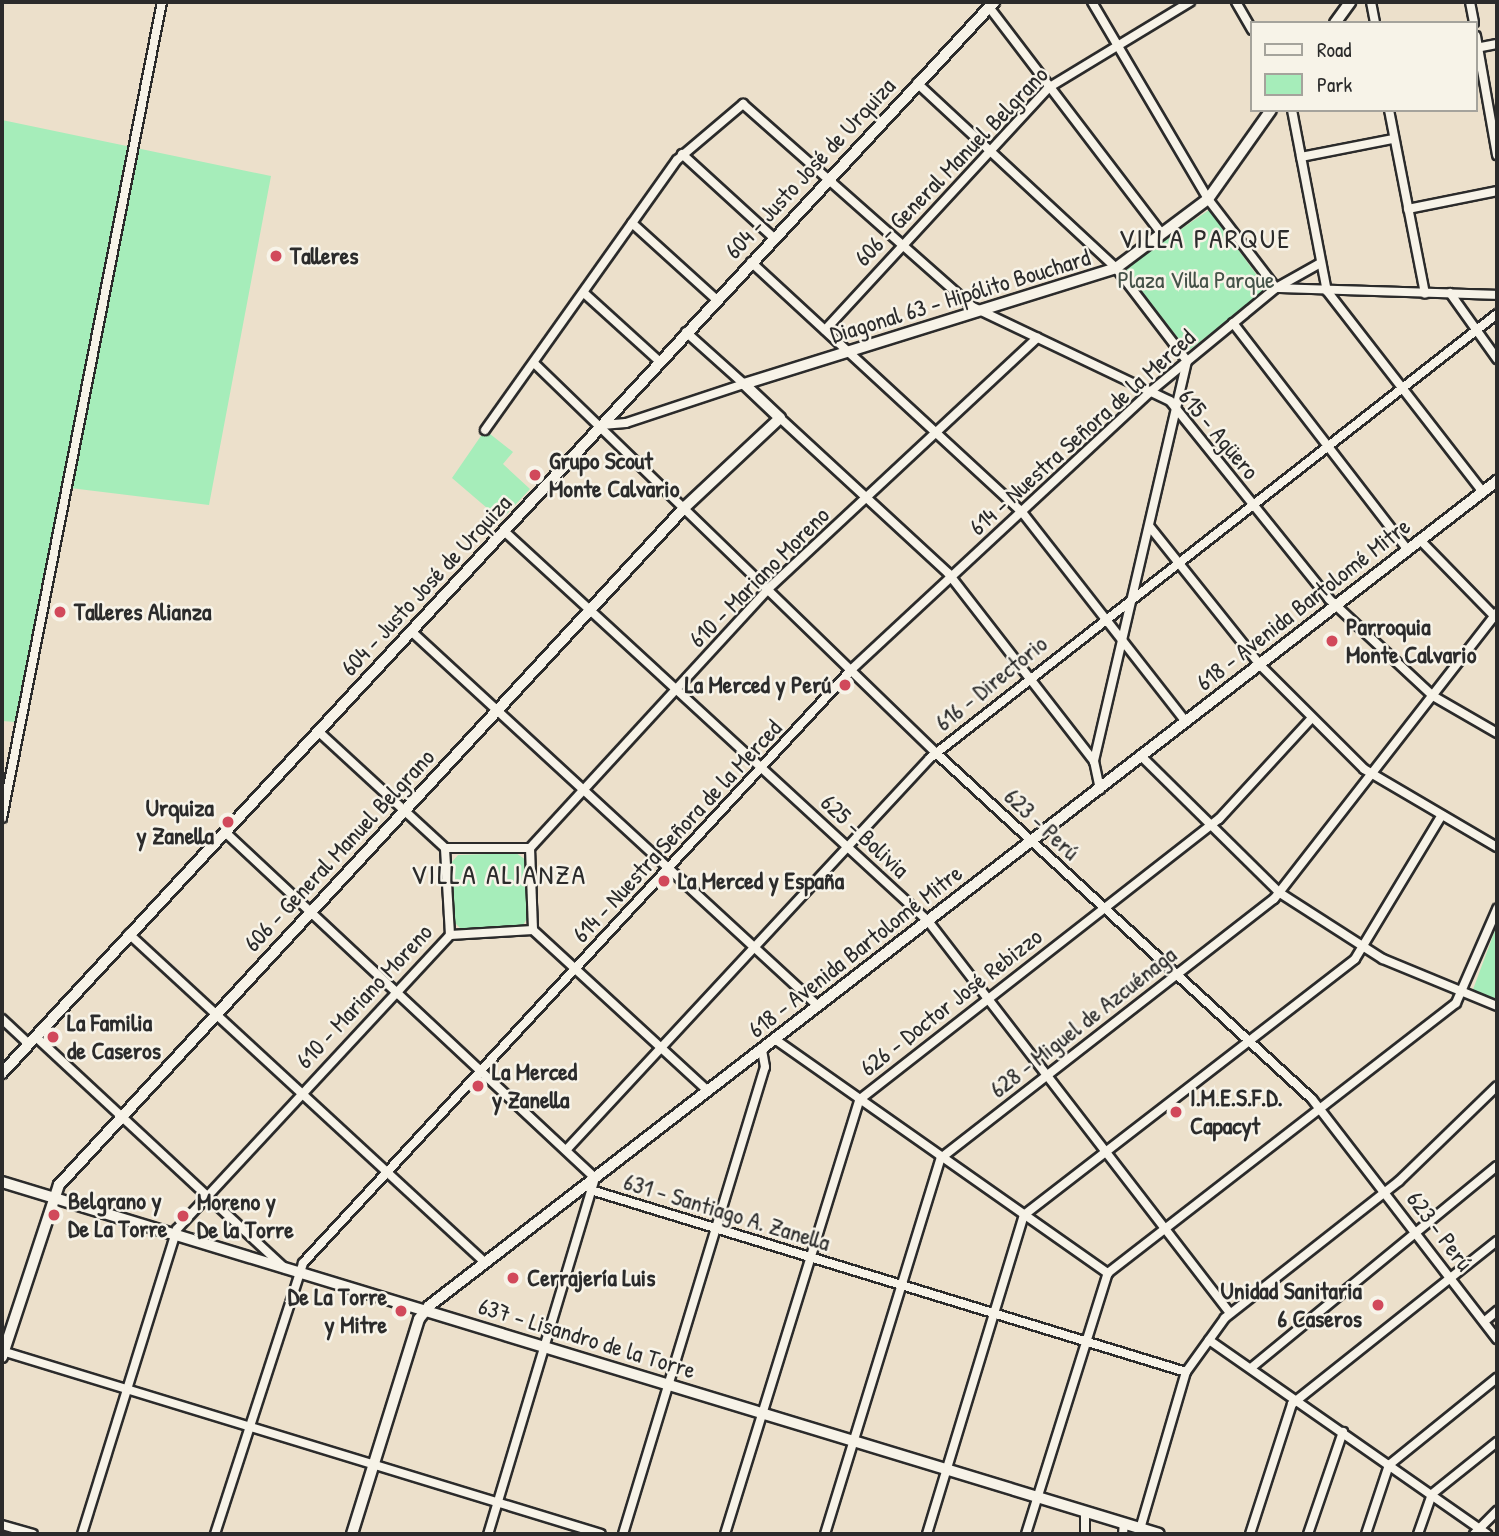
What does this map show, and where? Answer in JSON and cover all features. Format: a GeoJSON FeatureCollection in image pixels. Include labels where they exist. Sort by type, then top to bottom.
{"type":"FeatureCollection","features":[{"type":"Feature","properties":{"kind":"street"},"geometry":{"type":"LineString","coordinates":[[2,818],[162,2]]}},
{"type":"Feature","properties":{"kind":"street"},"geometry":{"type":"LineString","coordinates":[[1092,2],[1208,199],[1276,288],[1497,295]]}},
{"type":"Feature","properties":{"kind":"street","name":"606 - General Manuel Belgrano"},"geometry":{"type":"LineString","coordinates":[[825,330],[1048,88],[1190,2]]}},
{"type":"Feature","properties":{"kind":"street"},"geometry":{"type":"LineString","coordinates":[[1236,2],[1250,26]]}},
{"type":"Feature","properties":{"kind":"street"},"geometry":{"type":"LineString","coordinates":[[1336,21],[1350,2]]}},
{"type":"Feature","properties":{"kind":"street"},"geometry":{"type":"LineString","coordinates":[[1371,2],[1375,21]]}},
{"type":"Feature","properties":{"kind":"street"},"geometry":{"type":"LineString","coordinates":[[1470,2],[1474,21]]}},
{"type":"Feature","properties":{"kind":"street"},"geometry":{"type":"LineString","coordinates":[[990,3],[1048,88],[1162,234]]}},
{"type":"Feature","properties":{"kind":"street","name":"604 - Justo José de Urquiza"},"geometry":{"type":"LineString","coordinates":[[2,1073],[990,3]]}},
{"type":"Feature","properties":{"kind":"street"},"geometry":{"type":"LineString","coordinates":[[1478,48],[1497,44]]}},
{"type":"Feature","properties":{"kind":"street"},"geometry":{"type":"LineString","coordinates":[[1478,53],[1497,155]]}},
{"type":"Feature","properties":{"kind":"street"},"geometry":{"type":"LineString","coordinates":[[917,82],[1116,268],[1187,361],[1094,761]]}},
{"type":"Feature","properties":{"kind":"street","name":"615 - Agüero"},"geometry":{"type":"LineString","coordinates":[[682,154],[743,104],[830,177],[979,311],[1151,391],[1176,407],[1337,606],[1433,696],[1497,733]]}},
{"type":"Feature","properties":{"kind":"street","name":"Diagonal 63 - Hipólito Bouchard"},"geometry":{"type":"LineString","coordinates":[[602,425],[626,423],[1116,268],[1208,199],[1270,112]]}},
{"type":"Feature","properties":{"kind":"street"},"geometry":{"type":"LineString","coordinates":[[1292,112],[1319,264],[1327,291],[1483,492]]}},
{"type":"Feature","properties":{"kind":"street"},"geometry":{"type":"LineString","coordinates":[[1389,112],[1424,293]]}},
{"type":"Feature","properties":{"kind":"street"},"geometry":{"type":"LineString","coordinates":[[1301,157],[1393,139]]}},
{"type":"Feature","properties":{"kind":"street"},"geometry":{"type":"LineString","coordinates":[[485,430],[682,154],[774,237]]}},
{"type":"Feature","properties":{"kind":"street"},"geometry":{"type":"LineString","coordinates":[[1408,209],[1497,191]]}},
{"type":"Feature","properties":{"kind":"street"},"geometry":{"type":"LineString","coordinates":[[632,223],[717,300]]}},
{"type":"Feature","properties":{"kind":"street"},"geometry":{"type":"LineString","coordinates":[[751,262],[1021,512],[1185,721]]}},
{"type":"Feature","properties":{"kind":"street","name":"614 - Nuestra Señora de la Merced"},"geometry":{"type":"LineString","coordinates":[[215,1534],[297,1270],[853,668],[1151,391],[1276,288],[1319,264]]}},
{"type":"Feature","properties":{"kind":"street"},"geometry":{"type":"LineString","coordinates":[[584,293],[660,362]]}},
{"type":"Feature","properties":{"kind":"street"},"geometry":{"type":"LineString","coordinates":[[1450,293],[1497,359]]}},
{"type":"Feature","properties":{"kind":"street","name":"616 - Directorio"},"geometry":{"type":"LineString","coordinates":[[568,1148],[753,946],[936,753],[1029,676],[1497,314]]}},
{"type":"Feature","properties":{"kind":"street"},"geometry":{"type":"LineString","coordinates":[[1233,323],[1408,550]]}},
{"type":"Feature","properties":{"kind":"street"},"geometry":{"type":"LineString","coordinates":[[686,332],[952,578],[1094,761],[1100,789]]}},
{"type":"Feature","properties":{"kind":"street","name":"610 - Mariano Moreno"},"geometry":{"type":"LineString","coordinates":[[530,848],[580,787],[769,588],[1037,338]]}},
{"type":"Feature","properties":{"kind":"street","name":"623 - Perú"},"geometry":{"type":"LineString","coordinates":[[534,363],[602,425],[853,668],[936,753],[1320,1107],[1497,1339]]}},
{"type":"Feature","properties":{"kind":"street","name":"606 - General Manuel Belgrano"},"geometry":{"type":"LineString","coordinates":[[2,1353],[53,1197],[216,1013],[685,508],[780,418]]}},
{"type":"Feature","properties":{"kind":"street","name":"618 - Avenida Bartolomé Mitre"},"geometry":{"type":"LineString","coordinates":[[424,1310],[1497,481]]}},
{"type":"Feature","properties":{"kind":"street"},"geometry":{"type":"LineString","coordinates":[[1150,527],[1179,560],[1260,665],[1311,719],[1373,776],[1497,847]]}},
{"type":"Feature","properties":{"kind":"street","name":"625 - Bolivia"},"geometry":{"type":"LineString","coordinates":[[504,531],[592,608],[928,921],[1167,1226],[1230,1313]]}},
{"type":"Feature","properties":{"kind":"street"},"geometry":{"type":"LineString","coordinates":[[1420,540],[1496,616]]}},
{"type":"Feature","properties":{"kind":"street","name":"628 - Miguel de Azcuénaga"},"geometry":{"type":"LineString","coordinates":[[942,1158],[1280,893],[1496,616]]}},
{"type":"Feature","properties":{"kind":"street"},"geometry":{"type":"LineString","coordinates":[[411,631],[818,1006]]}},
{"type":"Feature","properties":{"kind":"street","name":"626 - Doctor José Rebizzo"},"geometry":{"type":"LineString","coordinates":[[725,1534],[859,1100],[1208,827],[1311,719]]}},
{"type":"Feature","properties":{"kind":"street"},"geometry":{"type":"LineString","coordinates":[[319,732],[444,848],[530,848],[533,930],[708,1091]]}},
{"type":"Feature","properties":{"kind":"street"},"geometry":{"type":"LineString","coordinates":[[1140,756],[1208,827],[1280,893],[1364,949],[1464,995],[1497,1006]]}},
{"type":"Feature","properties":{"kind":"street"},"geometry":{"type":"LineString","coordinates":[[927,1534],[1024,1215],[1364,949],[1441,816]]}},
{"type":"Feature","properties":{"kind":"street","name":"631 - Santiago A. Zanella"},"geometry":{"type":"LineString","coordinates":[[225,832],[568,1148],[595,1178],[594,1191],[1186,1372]]}},
{"type":"Feature","properties":{"kind":"street","name":"610 - Mariano Moreno"},"geometry":{"type":"LineString","coordinates":[[82,1534],[175,1234],[302,1092],[450,935],[444,848]]}},
{"type":"Feature","properties":{"kind":"street"},"geometry":{"type":"LineString","coordinates":[[1026,1534],[1084,1342],[1108,1273],[1464,995],[1497,909]]}},
{"type":"Feature","properties":{"kind":"street"},"geometry":{"type":"LineString","coordinates":[[450,935],[533,930]]}},
{"type":"Feature","properties":{"kind":"street"},"geometry":{"type":"LineString","coordinates":[[130,934],[486,1263]]}},
{"type":"Feature","properties":{"kind":"street"},"geometry":{"type":"LineString","coordinates":[[2,1019],[33,1040],[123,1115],[285,1268]]}},
{"type":"Feature","properties":{"kind":"street"},"geometry":{"type":"LineString","coordinates":[[776,1040],[1108,1273]]}},
{"type":"Feature","properties":{"kind":"street"},"geometry":{"type":"LineString","coordinates":[[623,1534],[765,1067],[762,1050]]}},
{"type":"Feature","properties":{"kind":"street"},"geometry":{"type":"LineString","coordinates":[[1140,1529],[1186,1372],[1230,1313],[1386,1192],[1497,1086]]}},
{"type":"Feature","properties":{"kind":"street"},"geometry":{"type":"LineString","coordinates":[[825,1534],[942,1158]]}},
{"type":"Feature","properties":{"kind":"street"},"geometry":{"type":"LineString","coordinates":[[1251,1368],[1419,1236],[1497,1166]]}},
{"type":"Feature","properties":{"kind":"street","name":"637 - Lisandro de la Torre"},"geometry":{"type":"LineString","coordinates":[[2,1182],[1085,1512],[1124,1529],[1140,1529],[1159,1534]]}},
{"type":"Feature","properties":{"kind":"street"},"geometry":{"type":"LineString","coordinates":[[488,1534],[594,1191]]}},
{"type":"Feature","properties":{"kind":"street"},"geometry":{"type":"LineString","coordinates":[[1250,1534],[1298,1399],[1497,1241]]}},
{"type":"Feature","properties":{"kind":"street"},"geometry":{"type":"LineString","coordinates":[[352,1534],[424,1310]]}},
{"type":"Feature","properties":{"kind":"street"},"geometry":{"type":"LineString","coordinates":[[1485,1321],[1497,1311]]}},
{"type":"Feature","properties":{"kind":"street"},"geometry":{"type":"LineString","coordinates":[[1209,1340],[1432,1494],[1476,1531],[1487,1534]]}},
{"type":"Feature","properties":{"kind":"street"},"geometry":{"type":"LineString","coordinates":[[2,1353],[601,1534]]}},
{"type":"Feature","properties":{"kind":"street"},"geometry":{"type":"LineString","coordinates":[[1366,1534],[1389,1465],[1497,1378]]}},
{"type":"Feature","properties":{"kind":"street"},"geometry":{"type":"LineString","coordinates":[[1308,1534],[1343,1432]]}},
{"type":"Feature","properties":{"kind":"street"},"geometry":{"type":"LineString","coordinates":[[1418,1534],[1432,1494],[1497,1442]]}},
{"type":"Feature","properties":{"kind":"street"},"geometry":{"type":"LineString","coordinates":[[1476,1531],[1497,1511]]}},
{"type":"Feature","properties":{"kind":"street"},"geometry":{"type":"LineString","coordinates":[[1085,1512],[1085,1534]]}},
{"type":"Feature","properties":{"kind":"street"},"geometry":{"type":"LineString","coordinates":[[2,1525],[33,1534]]}},
{"type":"Feature","properties":{"kind":"green space"},"geometry":{"type":"Polygon","coordinates":[[[2,120],[271,176],[209,505],[62,487],[16,722],[2,721],[2,120]]]}},
{"type":"Feature","properties":{"kind":"green space","name":"Plaza Villa Parque"},"geometry":{"type":"Polygon","coordinates":[[[1209,210],[1267,289],[1188,351],[1124,268],[1209,210]]]}},
{"type":"Feature","properties":{"kind":"green space"},"geometry":{"type":"Polygon","coordinates":[[[485,430],[513,452],[503,464],[530,489],[501,520],[452,478],[485,430]]]}},
{"type":"Feature","properties":{"kind":"green space"},"geometry":{"type":"Polygon","coordinates":[[[516,853],[526,860],[529,915],[522,927],[462,930],[455,923],[452,862],[458,855],[516,853]]]}},
{"type":"Feature","properties":{"kind":"green space"},"geometry":{"type":"Polygon","coordinates":[[[1497,925],[1497,1000],[1472,992],[1497,925]]]}},
{"type":"Feature","properties":{"kind":"place","name":"Talleres"},"geometry":{"type":"Point","coordinates":[276,256]}},
{"type":"Feature","properties":{"kind":"place","name":"Grupo Scout Monte Calvario"},"geometry":{"type":"Point","coordinates":[535,475]}},
{"type":"Feature","properties":{"kind":"place","name":"Talleres Alianza"},"geometry":{"type":"Point","coordinates":[60,612]}},
{"type":"Feature","properties":{"kind":"place","name":"Parroquia Monte Calvario"},"geometry":{"type":"Point","coordinates":[1332,641]}},
{"type":"Feature","properties":{"kind":"place","name":"La Merced y Perú"},"geometry":{"type":"Point","coordinates":[845,685]}},
{"type":"Feature","properties":{"kind":"place","name":"Urquiza y Zanella"},"geometry":{"type":"Point","coordinates":[228,822]}},
{"type":"Feature","properties":{"kind":"place","name":"La Merced y España"},"geometry":{"type":"Point","coordinates":[664,881]}},
{"type":"Feature","properties":{"kind":"place","name":"La Familia de Caseros"},"geometry":{"type":"Point","coordinates":[53,1037]}},
{"type":"Feature","properties":{"kind":"place","name":"La Merced y Zanella"},"geometry":{"type":"Point","coordinates":[478,1086]}},
{"type":"Feature","properties":{"kind":"place","name":"I.M.E.S.F.D. Capacyt"},"geometry":{"type":"Point","coordinates":[1176,1112]}},
{"type":"Feature","properties":{"kind":"place","name":"Belgrano y De La Torre"},"geometry":{"type":"Point","coordinates":[54,1215]}},
{"type":"Feature","properties":{"kind":"place","name":"Moreno y De la Torre"},"geometry":{"type":"Point","coordinates":[183,1216]}},
{"type":"Feature","properties":{"kind":"place","name":"Cerrajería Luis"},"geometry":{"type":"Point","coordinates":[513,1278]}},
{"type":"Feature","properties":{"kind":"place","name":"Unidad Sanitaria 6 Caseros"},"geometry":{"type":"Point","coordinates":[1378,1305]}},
{"type":"Feature","properties":{"kind":"place","name":"De La Torre y Mitre"},"geometry":{"type":"Point","coordinates":[401,1311]}},
{"type":"Feature","properties":{"kind":"district","name":"VILLA PARQUE"},"geometry":{"type":"Point","coordinates":[1205,238]}},
{"type":"Feature","properties":{"kind":"district","name":"VILLA ALIANZA"},"geometry":{"type":"Point","coordinates":[499,874]}}]}
